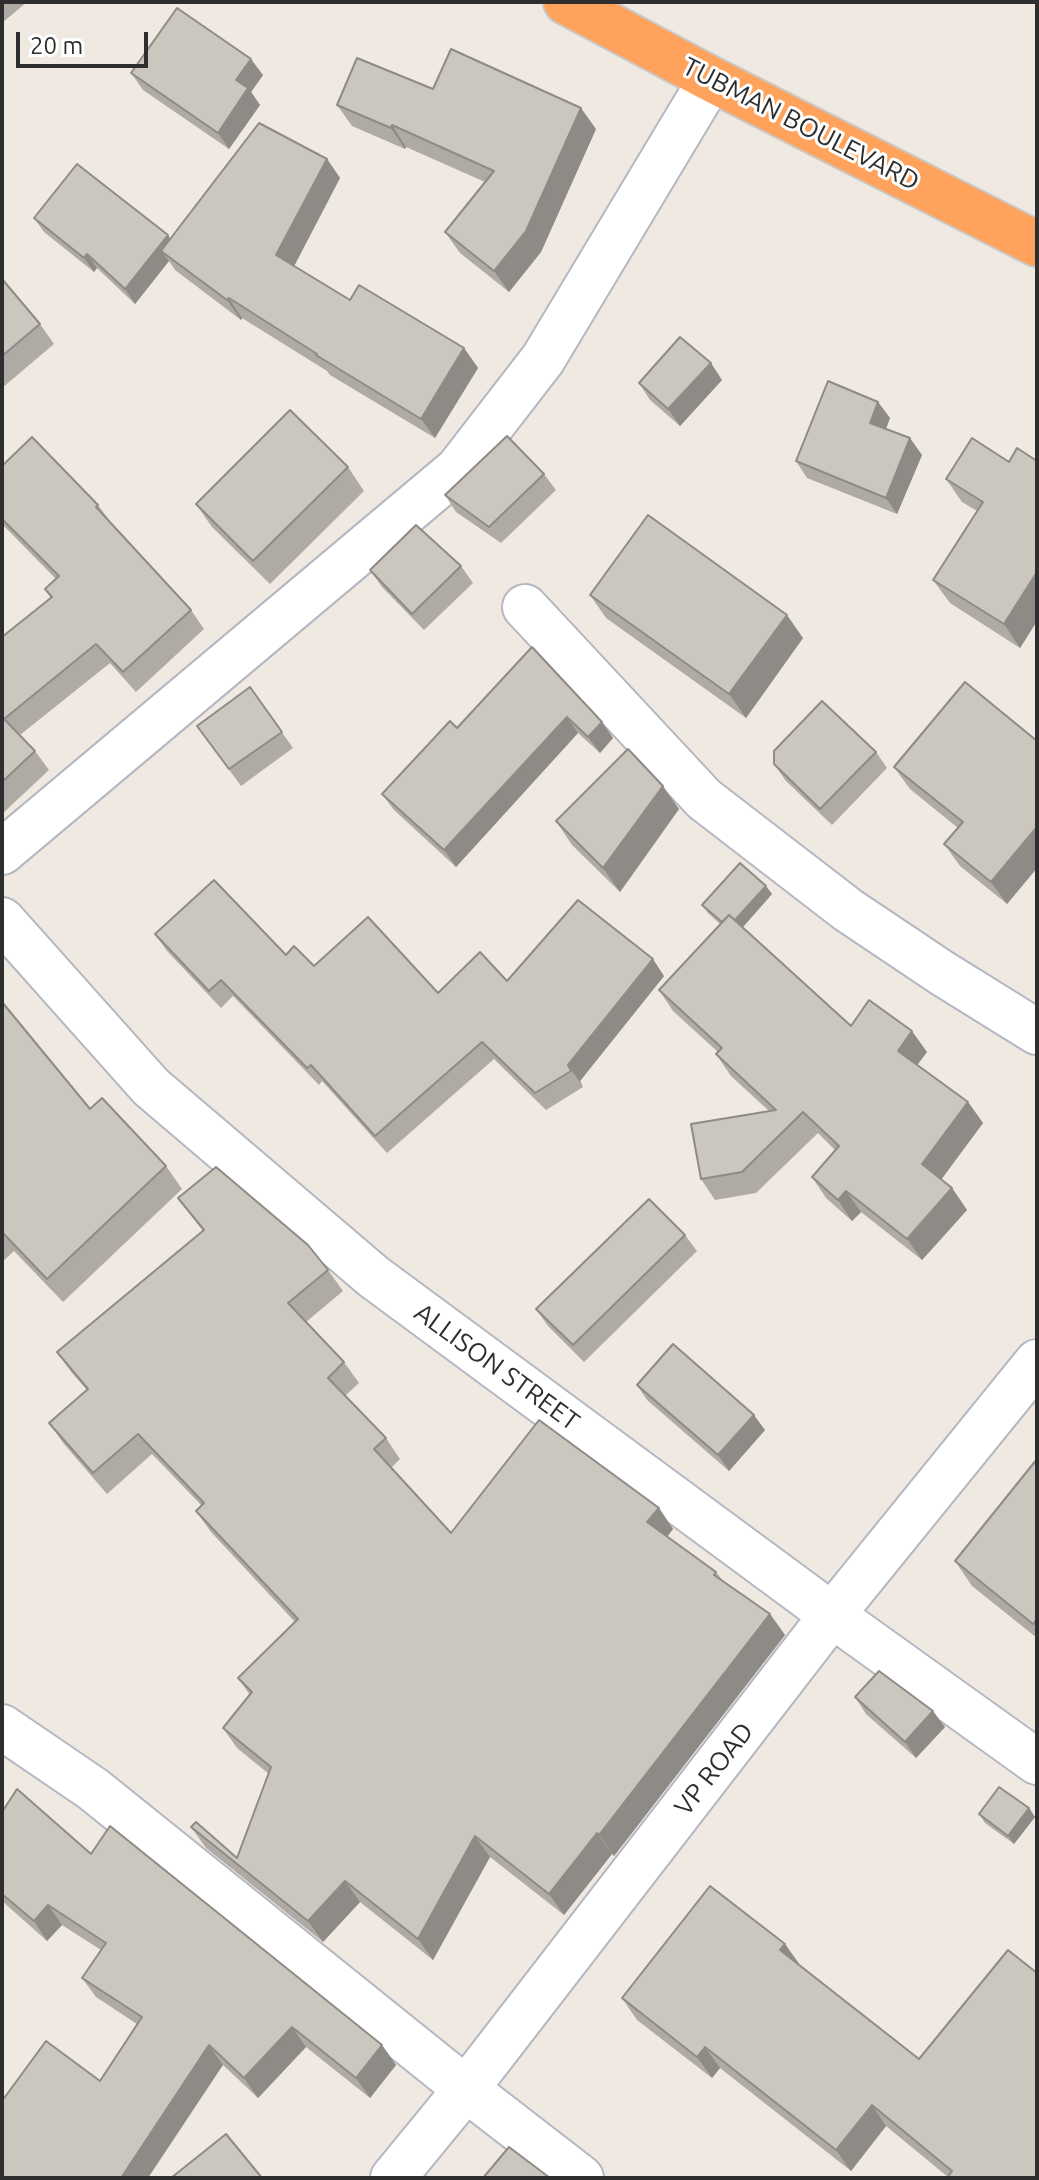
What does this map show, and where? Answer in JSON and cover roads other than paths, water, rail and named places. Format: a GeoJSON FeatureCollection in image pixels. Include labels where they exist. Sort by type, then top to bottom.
{"type":"FeatureCollection","features":[{"type":"Feature","properties":{"kind":"highway","name":"TUBMAN BOULEVARD"},"geometry":{"type":"LineString","coordinates":[[566,2],[1037,244]]}},
{"type":"Feature","properties":{"kind":"street"},"geometry":{"type":"LineString","coordinates":[[2,852],[458,469],[543,359],[711,79]]}},
{"type":"Feature","properties":{"kind":"street"},"geometry":{"type":"LineString","coordinates":[[525,607],[704,799],[848,910],[1037,1032]]}},
{"type":"Feature","properties":{"kind":"street","name":"ALLISON STREET"},"geometry":{"type":"LineString","coordinates":[[2,920],[151,1087],[374,1277],[1037,1762]]}},
{"type":"Feature","properties":{"kind":"street","name":"VP ROAD"},"geometry":{"type":"LineString","coordinates":[[393,2178],[466,2089],[832,1615],[1037,1362]]}},
{"type":"Feature","properties":{"kind":"street"},"geometry":{"type":"LineString","coordinates":[[2,1727],[93,1789],[581,2178]]}}]}
